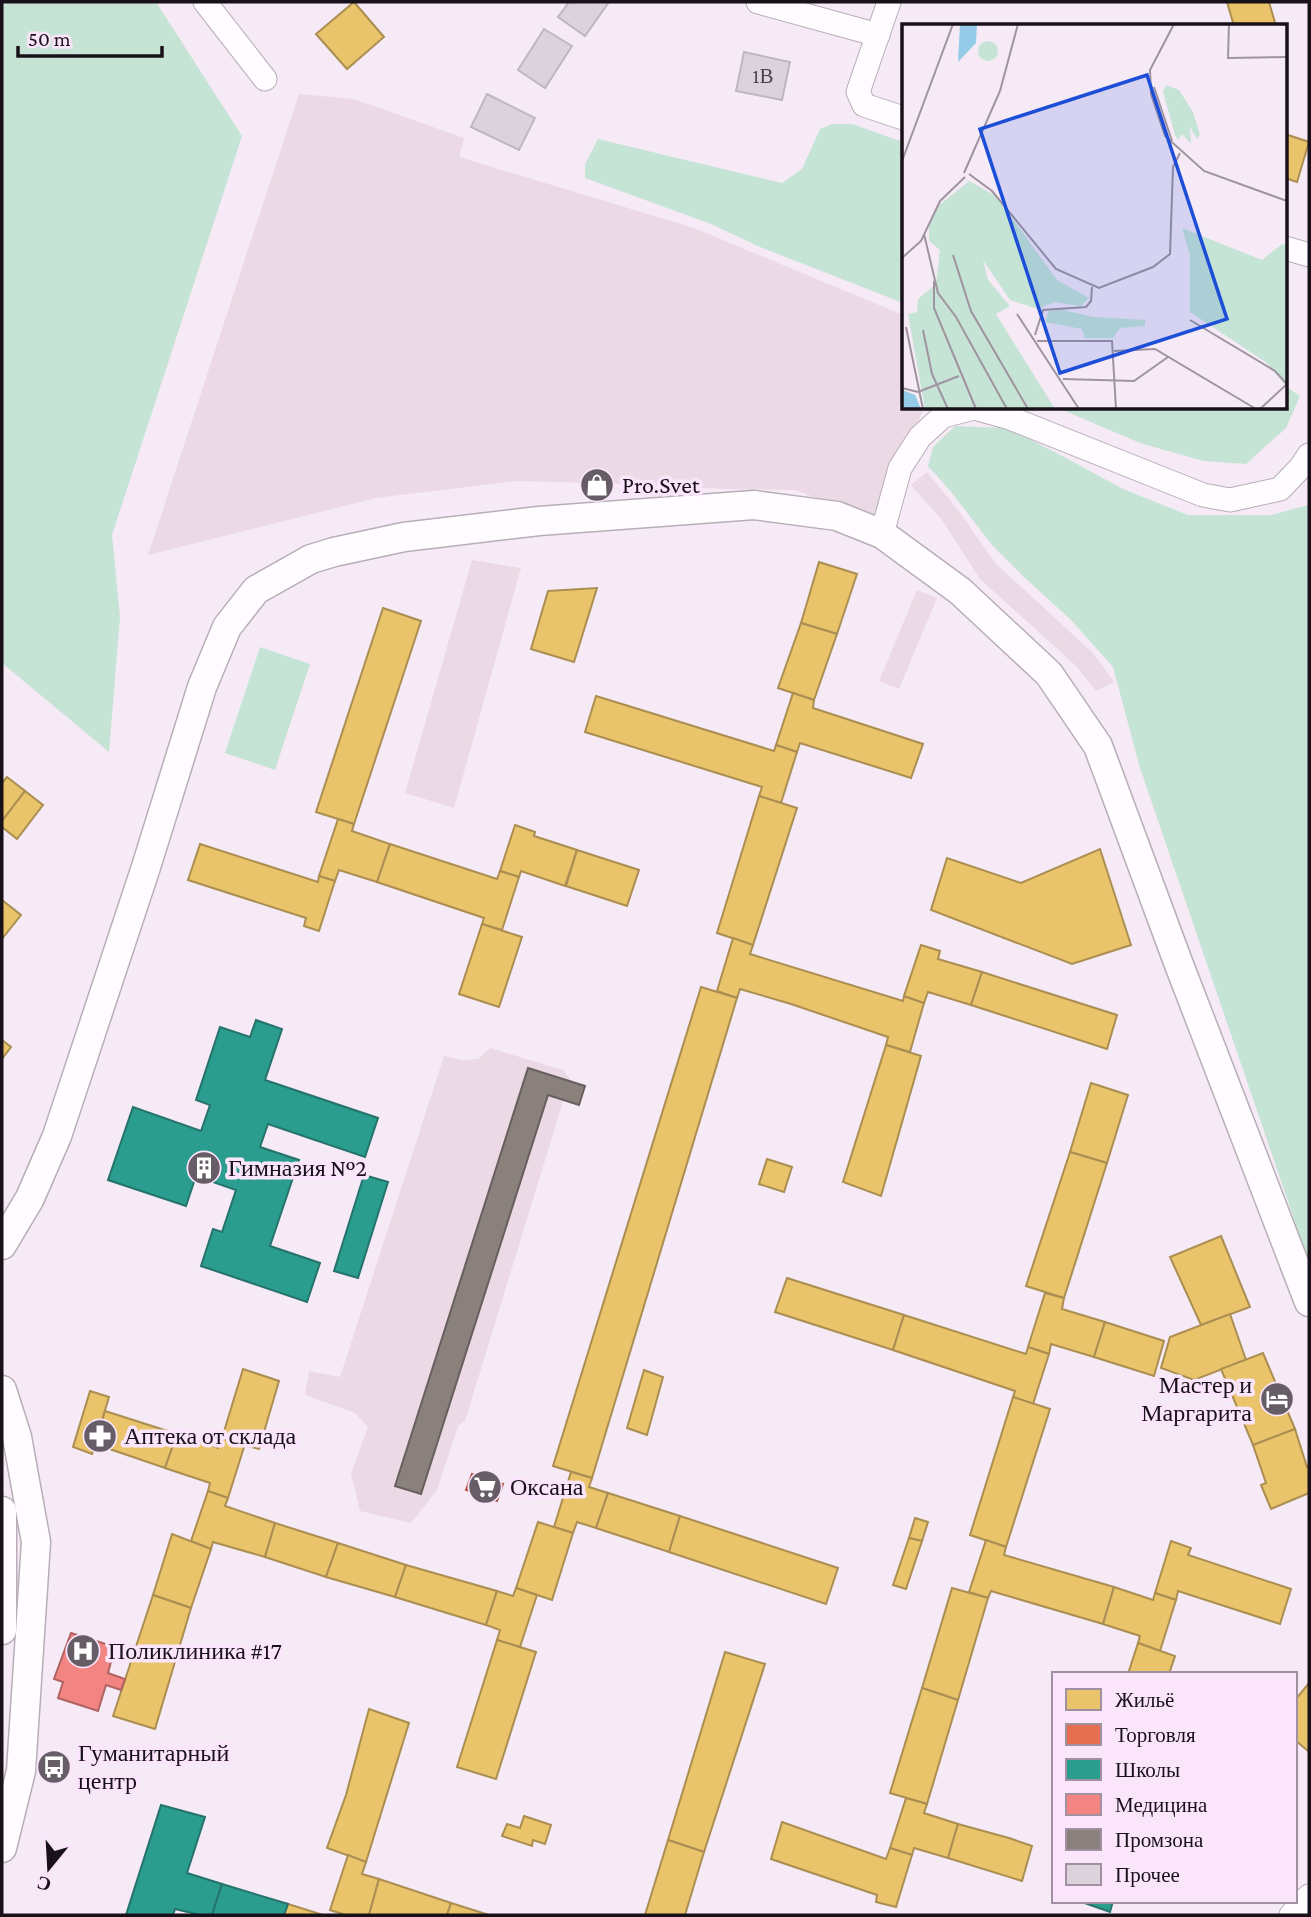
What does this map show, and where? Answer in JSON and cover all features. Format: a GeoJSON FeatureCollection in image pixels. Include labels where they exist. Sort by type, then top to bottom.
{"type":"FeatureCollection","features":[{"type":"Feature","properties":{"kind":"street"},"geometry":{"type":"LineString","coordinates":[[205,2],[265,79]]}},
{"type":"Feature","properties":{"kind":"street"},"geometry":{"type":"LineString","coordinates":[[758,2],[878,35]]}},
{"type":"Feature","properties":{"kind":"street"},"geometry":{"type":"LineString","coordinates":[[889,2],[858,92],[864,105],[902,118]]}},
{"type":"Feature","properties":{"kind":"street"},"geometry":{"type":"LineString","coordinates":[[1286,248],[1309,255]]}},
{"type":"Feature","properties":{"kind":"street"},"geometry":{"type":"LineString","coordinates":[[882,534],[900,468],[920,437],[943,416],[966,410]]}},
{"type":"Feature","properties":{"kind":"street"},"geometry":{"type":"LineString","coordinates":[[981,410],[1010,418],[1203,495],[1230,499],[1280,489],[1309,455]]}},
{"type":"Feature","properties":{"kind":"street"},"geometry":{"type":"LineString","coordinates":[[2,1245],[30,1198],[57,1136],[202,687],[227,627],[256,590],[311,559],[404,537],[539,521],[754,505],[837,516],[882,534],[960,591],[1049,674],[1098,746],[1309,1302]]}},
{"type":"Feature","properties":{"kind":"street"},"geometry":{"type":"LineString","coordinates":[[2,1390],[17,1437],[36,1542],[21,1771],[2,1848]]}},
{"type":"Feature","properties":{"kind":"street"},"geometry":{"type":"LineString","coordinates":[[2,1511],[2,1630]]}},
{"type":"Feature","properties":{"kind":"street"},"geometry":{"type":"LineString","coordinates":[[1291,1915],[1309,1896]]}},
{"type":"Feature","properties":{"kind":"shaded area"},"geometry":{"type":"Polygon","coordinates":[[[299,94],[354,99],[464,138],[459,157],[694,228],[902,315],[902,410],[923,410],[876,520],[795,490],[517,481],[376,498],[148,555],[299,94]]]}},
{"type":"Feature","properties":{"kind":"shaded area"},"geometry":{"type":"Polygon","coordinates":[[[927,472],[996,564],[1093,653],[1114,682],[1096,691],[1075,665],[980,579],[942,520],[911,485],[927,472]]]}},
{"type":"Feature","properties":{"kind":"shaded area"},"geometry":{"type":"Polygon","coordinates":[[[472,560],[521,568],[454,808],[405,793],[472,560]]]}},
{"type":"Feature","properties":{"kind":"shaded area"},"geometry":{"type":"Polygon","coordinates":[[[917,590],[937,598],[899,689],[879,681],[917,590]]]}},
{"type":"Feature","properties":{"kind":"shaded area"},"geometry":{"type":"Polygon","coordinates":[[[490,1048],[563,1070],[570,1079],[465,1421],[458,1426],[437,1490],[411,1523],[360,1511],[351,1474],[368,1427],[355,1413],[305,1395],[309,1371],[340,1377],[444,1056],[463,1060],[478,1059],[490,1048]]]}},
{"type":"Feature","properties":{"kind":"green space"},"geometry":{"type":"Polygon","coordinates":[[[2,2],[156,2],[242,136],[112,535],[120,617],[109,752],[2,663],[2,2]]]}},
{"type":"Feature","properties":{"kind":"green space"},"geometry":{"type":"Polygon","coordinates":[[[832,124],[852,124],[902,142],[902,303],[760,247],[711,224],[585,178],[585,164],[598,139],[782,183],[802,169],[820,129],[832,124]]]}},
{"type":"Feature","properties":{"kind":"green space"},"geometry":{"type":"Polygon","coordinates":[[[1286,387],[1300,396],[1286,428],[1246,464],[1203,461],[1140,443],[1063,410],[1286,410],[1286,387]]]}},
{"type":"Feature","properties":{"kind":"green space"},"geometry":{"type":"Polygon","coordinates":[[[955,426],[1008,428],[1123,489],[1188,515],[1271,515],[1309,505],[1309,1263],[1140,768],[1113,667],[1071,620],[992,545],[928,466],[933,447],[955,426]]]}},
{"type":"Feature","properties":{"kind":"green space"},"geometry":{"type":"Polygon","coordinates":[[[260,647],[310,664],[275,770],[225,753],[260,647]]]}},
{"type":"Feature","properties":{"kind":"building: Жильё"},"geometry":{"type":"Polygon","coordinates":[[[354,2],[384,37],[347,69],[316,34],[354,2]]]}},
{"type":"Feature","properties":{"kind":"building: Жильё"},"geometry":{"type":"Polygon","coordinates":[[[1227,2],[1269,2],[1275,24],[1233,24],[1227,2]]]}},
{"type":"Feature","properties":{"kind":"building: Жильё"},"geometry":{"type":"Polygon","coordinates":[[[1286,134],[1309,142],[1297,182],[1286,178],[1286,134]]]}},
{"type":"Feature","properties":{"kind":"building: Жильё"},"geometry":{"type":"Polygon","coordinates":[[[819,562],[857,574],[837,634],[801,623],[819,562]]]}},
{"type":"Feature","properties":{"kind":"building: Жильё"},"geometry":{"type":"Polygon","coordinates":[[[597,588],[574,662],[531,649],[548,591],[597,588]]]}},
{"type":"Feature","properties":{"kind":"building: Жильё"},"geometry":{"type":"Polygon","coordinates":[[[383,608],[421,621],[354,824],[316,812],[383,608]]]}},
{"type":"Feature","properties":{"kind":"building: Жильё"},"geometry":{"type":"Polygon","coordinates":[[[801,623],[837,634],[814,700],[778,688],[801,623]]]}},
{"type":"Feature","properties":{"kind":"building: Жильё"},"geometry":{"type":"Polygon","coordinates":[[[793,693],[814,700],[813,708],[923,744],[911,778],[800,743],[797,752],[776,745],[793,693]]]}},
{"type":"Feature","properties":{"kind":"building: Жильё"},"geometry":{"type":"Polygon","coordinates":[[[596,696],[774,751],[776,745],[797,752],[781,803],[759,796],[762,787],[585,732],[596,696]]]}},
{"type":"Feature","properties":{"kind":"building: Жильё"},"geometry":{"type":"Polygon","coordinates":[[[7,777],[25,791],[2,821],[2,783],[7,777]]]}},
{"type":"Feature","properties":{"kind":"building: Жильё"},"geometry":{"type":"Polygon","coordinates":[[[25,791],[43,805],[17,839],[2,827],[2,821],[25,791]]]}},
{"type":"Feature","properties":{"kind":"building: Жильё"},"geometry":{"type":"Polygon","coordinates":[[[759,796],[797,808],[753,945],[717,933],[759,796]]]}},
{"type":"Feature","properties":{"kind":"building: Жильё"},"geometry":{"type":"Polygon","coordinates":[[[338,819],[354,824],[352,831],[390,844],[377,882],[339,870],[335,881],[319,876],[338,819]]]}},
{"type":"Feature","properties":{"kind":"building: Жильё"},"geometry":{"type":"Polygon","coordinates":[[[515,825],[535,832],[534,836],[577,850],[565,886],[521,871],[519,877],[500,871],[515,825]]]}},
{"type":"Feature","properties":{"kind":"building: Жильё"},"geometry":{"type":"Polygon","coordinates":[[[200,844],[318,882],[319,876],[335,881],[319,931],[304,926],[306,918],[188,880],[200,844]]]}},
{"type":"Feature","properties":{"kind":"building: Жильё"},"geometry":{"type":"Polygon","coordinates":[[[390,844],[497,879],[500,871],[519,877],[502,930],[482,924],[484,918],[377,882],[390,844]]]}},
{"type":"Feature","properties":{"kind":"building: Жильё"},"geometry":{"type":"Polygon","coordinates":[[[1100,849],[1131,945],[1072,964],[931,910],[947,858],[1021,883],[1100,849]]]}},
{"type":"Feature","properties":{"kind":"building: Жильё"},"geometry":{"type":"Polygon","coordinates":[[[577,850],[639,870],[627,906],[566,886],[577,850]]]}},
{"type":"Feature","properties":{"kind":"building: Жильё"},"geometry":{"type":"Polygon","coordinates":[[[2,900],[21,915],[2,939],[2,900]]]}},
{"type":"Feature","properties":{"kind":"building: Жильё"},"geometry":{"type":"Polygon","coordinates":[[[482,924],[522,937],[499,1007],[459,994],[482,924]]]}},
{"type":"Feature","properties":{"kind":"building: Жильё"},"geometry":{"type":"Polygon","coordinates":[[[733,938],[753,945],[750,954],[903,1001],[904,996],[924,1003],[910,1052],[886,1045],[888,1037],[791,1004],[740,989],[737,998],[717,991],[733,938]]]}},
{"type":"Feature","properties":{"kind":"building: Жильё"},"geometry":{"type":"Polygon","coordinates":[[[921,945],[940,951],[938,959],[982,972],[971,1005],[928,992],[924,1003],[904,996],[921,945]]]}},
{"type":"Feature","properties":{"kind":"building: Жильё"},"geometry":{"type":"Polygon","coordinates":[[[982,972],[1117,1015],[1107,1049],[971,1005],[982,972]]]}},
{"type":"Feature","properties":{"kind":"building: Жильё"},"geometry":{"type":"Polygon","coordinates":[[[701,987],[737,998],[592,1478],[553,1466],[701,987]]]}},
{"type":"Feature","properties":{"kind":"building: Жильё"},"geometry":{"type":"Polygon","coordinates":[[[2,1040],[11,1047],[2,1059],[2,1040]]]}},
{"type":"Feature","properties":{"kind":"building: Жильё"},"geometry":{"type":"Polygon","coordinates":[[[886,1045],[921,1056],[881,1196],[843,1182],[886,1045]]]}},
{"type":"Feature","properties":{"kind":"building: Жильё"},"geometry":{"type":"Polygon","coordinates":[[[1091,1083],[1128,1095],[1107,1163],[1070,1152],[1091,1083]]]}},
{"type":"Feature","properties":{"kind":"building: Жильё"},"geometry":{"type":"Polygon","coordinates":[[[1070,1152],[1107,1163],[1064,1298],[1026,1286],[1070,1152]]]}},
{"type":"Feature","properties":{"kind":"building: Жильё"},"geometry":{"type":"Polygon","coordinates":[[[767,1159],[792,1167],[784,1192],[759,1184],[767,1159]]]}},
{"type":"Feature","properties":{"kind":"building: Жильё"},"geometry":{"type":"Polygon","coordinates":[[[1221,1236],[1250,1307],[1201,1325],[1170,1257],[1221,1236]]]}},
{"type":"Feature","properties":{"kind":"building: Жильё"},"geometry":{"type":"Polygon","coordinates":[[[787,1278],[904,1315],[893,1350],[775,1312],[787,1278]]]}},
{"type":"Feature","properties":{"kind":"building: Жильё"},"geometry":{"type":"Polygon","coordinates":[[[1045,1293],[1064,1298],[1062,1309],[1105,1322],[1094,1357],[1051,1344],[1049,1354],[1028,1347],[1045,1293]]]}},
{"type":"Feature","properties":{"kind":"building: Жильё"},"geometry":{"type":"Polygon","coordinates":[[[1230,1314],[1246,1360],[1194,1380],[1161,1368],[1170,1337],[1230,1314]]]}},
{"type":"Feature","properties":{"kind":"building: Жильё"},"geometry":{"type":"Polygon","coordinates":[[[904,1315],[1026,1354],[1028,1347],[1049,1354],[1033,1404],[1013,1397],[1015,1391],[893,1350],[904,1315]]]}},
{"type":"Feature","properties":{"kind":"building: Жильё"},"geometry":{"type":"Polygon","coordinates":[[[1105,1322],[1164,1341],[1154,1376],[1094,1357],[1105,1322]]]}},
{"type":"Feature","properties":{"kind":"building: Жильё"},"geometry":{"type":"Polygon","coordinates":[[[1263,1353],[1295,1429],[1253,1445],[1221,1369],[1263,1353]]]}},
{"type":"Feature","properties":{"kind":"building: Жильё"},"geometry":{"type":"Polygon","coordinates":[[[243,1369],[279,1381],[259,1449],[222,1438],[243,1369]]]}},
{"type":"Feature","properties":{"kind":"building: Жильё"},"geometry":{"type":"Polygon","coordinates":[[[644,1370],[663,1377],[647,1435],[627,1428],[644,1370]]]}},
{"type":"Feature","properties":{"kind":"building: Жильё"},"geometry":{"type":"Polygon","coordinates":[[[90,1391],[109,1397],[92,1454],[73,1447],[90,1391]]]}},
{"type":"Feature","properties":{"kind":"building: Жильё"},"geometry":{"type":"Polygon","coordinates":[[[1013,1397],[1050,1409],[1006,1547],[970,1535],[1013,1397]]]}},
{"type":"Feature","properties":{"kind":"building: Жильё"},"geometry":{"type":"Polygon","coordinates":[[[105,1411],[177,1434],[165,1468],[95,1444],[105,1411]]]}},
{"type":"Feature","properties":{"kind":"building: Жильё"},"geometry":{"type":"Polygon","coordinates":[[[1295,1429],[1307,1467],[1309,1466],[1309,1493],[1271,1509],[1261,1485],[1266,1483],[1253,1445],[1295,1429]]]}},
{"type":"Feature","properties":{"kind":"building: Жильё"},"geometry":{"type":"Polygon","coordinates":[[[177,1434],[218,1448],[222,1438],[245,1444],[228,1498],[208,1491],[210,1483],[165,1468],[177,1434]]]}},
{"type":"Feature","properties":{"kind":"building: Жильё"},"geometry":{"type":"Polygon","coordinates":[[[571,1472],[592,1478],[589,1487],[608,1493],[596,1528],[577,1522],[573,1533],[554,1527],[571,1472]]]}},
{"type":"Feature","properties":{"kind":"building: Жильё"},"geometry":{"type":"Polygon","coordinates":[[[208,1491],[228,1498],[225,1506],[275,1523],[265,1557],[213,1542],[211,1549],[191,1541],[208,1491]]]}},
{"type":"Feature","properties":{"kind":"building: Жильё"},"geometry":{"type":"Polygon","coordinates":[[[608,1493],[680,1516],[669,1552],[596,1528],[608,1493]]]}},
{"type":"Feature","properties":{"kind":"building: Жильё"},"geometry":{"type":"Polygon","coordinates":[[[680,1516],[838,1568],[826,1604],[669,1552],[680,1516]]]}},
{"type":"Feature","properties":{"kind":"building: Жильё"},"geometry":{"type":"Polygon","coordinates":[[[915,1518],[928,1522],[922,1541],[909,1538],[915,1518]]]}},
{"type":"Feature","properties":{"kind":"building: Жильё"},"geometry":{"type":"Polygon","coordinates":[[[538,1522],[573,1533],[552,1600],[516,1588],[538,1522]]]}},
{"type":"Feature","properties":{"kind":"building: Жильё"},"geometry":{"type":"Polygon","coordinates":[[[275,1523],[338,1543],[326,1577],[265,1557],[275,1523]]]}},
{"type":"Feature","properties":{"kind":"building: Жильё"},"geometry":{"type":"Polygon","coordinates":[[[172,1534],[211,1549],[191,1608],[153,1595],[172,1534]]]}},
{"type":"Feature","properties":{"kind":"building: Жильё"},"geometry":{"type":"Polygon","coordinates":[[[909,1538],[922,1541],[906,1589],[893,1585],[909,1538]]]}},
{"type":"Feature","properties":{"kind":"building: Жильё"},"geometry":{"type":"Polygon","coordinates":[[[986,1540],[1006,1547],[1004,1555],[1114,1587],[1103,1624],[991,1591],[988,1598],[969,1592],[986,1540]]]}},
{"type":"Feature","properties":{"kind":"building: Жильё"},"geometry":{"type":"Polygon","coordinates":[[[1171,1541],[1191,1548],[1188,1555],[1291,1589],[1280,1624],[1178,1591],[1176,1600],[1155,1593],[1171,1541]]]}},
{"type":"Feature","properties":{"kind":"building: Жильё"},"geometry":{"type":"Polygon","coordinates":[[[338,1543],[406,1565],[395,1597],[326,1577],[338,1543]]]}},
{"type":"Feature","properties":{"kind":"building: Жильё"},"geometry":{"type":"Polygon","coordinates":[[[406,1565],[497,1591],[486,1625],[395,1597],[406,1565]]]}},
{"type":"Feature","properties":{"kind":"building: Жильё"},"geometry":{"type":"Polygon","coordinates":[[[1114,1587],[1153,1600],[1155,1593],[1176,1600],[1160,1651],[1138,1643],[1140,1636],[1103,1624],[1114,1587]]]}},
{"type":"Feature","properties":{"kind":"building: Жильё"},"geometry":{"type":"Polygon","coordinates":[[[516,1588],[537,1595],[520,1647],[497,1640],[500,1630],[486,1625],[497,1591],[513,1596],[516,1588]]]}},
{"type":"Feature","properties":{"kind":"building: Жильё"},"geometry":{"type":"Polygon","coordinates":[[[952,1588],[988,1598],[958,1700],[922,1688],[952,1588]]]}},
{"type":"Feature","properties":{"kind":"building: Жильё"},"geometry":{"type":"Polygon","coordinates":[[[153,1595],[191,1608],[155,1729],[113,1716],[153,1595]]]}},
{"type":"Feature","properties":{"kind":"building: Жильё"},"geometry":{"type":"Polygon","coordinates":[[[497,1640],[536,1652],[496,1779],[457,1767],[497,1640]]]}},
{"type":"Feature","properties":{"kind":"building: Жильё"},"geometry":{"type":"Polygon","coordinates":[[[1138,1643],[1175,1656],[1170,1672],[1129,1672],[1138,1643]]]}},
{"type":"Feature","properties":{"kind":"building: Жильё"},"geometry":{"type":"Polygon","coordinates":[[[725,1652],[765,1664],[704,1852],[668,1840],[725,1652]]]}},
{"type":"Feature","properties":{"kind":"building: Жильё"},"geometry":{"type":"Polygon","coordinates":[[[1309,1683],[1308,1751],[1297,1742],[1297,1698],[1309,1683]]]}},
{"type":"Feature","properties":{"kind":"building: Жильё"},"geometry":{"type":"Polygon","coordinates":[[[922,1688],[958,1700],[927,1804],[890,1793],[922,1688]]]}},
{"type":"Feature","properties":{"kind":"building: Жильё"},"geometry":{"type":"Polygon","coordinates":[[[369,1709],[409,1723],[366,1862],[327,1848],[346,1795],[369,1709]]]}},
{"type":"Feature","properties":{"kind":"building: Жильё"},"geometry":{"type":"Polygon","coordinates":[[[906,1798],[927,1804],[924,1813],[958,1824],[948,1858],[914,1848],[912,1855],[890,1848],[906,1798]]]}},
{"type":"Feature","properties":{"kind":"building: Жильё"},"geometry":{"type":"Polygon","coordinates":[[[524,1816],[551,1825],[545,1844],[533,1840],[532,1846],[502,1836],[507,1824],[520,1828],[524,1816]]]}},
{"type":"Feature","properties":{"kind":"building: Жильё"},"geometry":{"type":"Polygon","coordinates":[[[782,1822],[886,1859],[890,1848],[912,1855],[896,1907],[876,1902],[877,1895],[771,1859],[782,1822]]]}},
{"type":"Feature","properties":{"kind":"building: Жильё"},"geometry":{"type":"Polygon","coordinates":[[[958,1824],[1032,1846],[1022,1881],[948,1858],[958,1824]]]}},
{"type":"Feature","properties":{"kind":"building: Жильё"},"geometry":{"type":"Polygon","coordinates":[[[668,1840],[704,1852],[685,1915],[645,1915],[668,1840]]]}},
{"type":"Feature","properties":{"kind":"building: Жильё"},"geometry":{"type":"Polygon","coordinates":[[[348,1855],[366,1862],[362,1874],[379,1879],[369,1915],[346,1915],[330,1910],[348,1855]]]}},
{"type":"Feature","properties":{"kind":"building: Жильё"},"geometry":{"type":"Polygon","coordinates":[[[379,1879],[451,1903],[447,1915],[369,1915],[379,1879]]]}},
{"type":"Feature","properties":{"kind":"building: Жильё"},"geometry":{"type":"Polygon","coordinates":[[[451,1903],[489,1915],[447,1915],[451,1903]]]}},
{"type":"Feature","properties":{"kind":"building: Жильё"},"geometry":{"type":"Polygon","coordinates":[[[288,1904],[323,1915],[284,1915],[288,1904]]]}},
{"type":"Feature","properties":{"kind":"building: Торговля"},"geometry":{"type":"Polygon","coordinates":[[[610,476],[611,491],[588,492],[587,477],[610,476]]]}},
{"type":"Feature","properties":{"kind":"building: Торговля","name":"Оксана"},"geometry":{"type":"Polygon","coordinates":[[[472,1474],[503,1484],[497,1501],[466,1490],[472,1474]]]}},
{"type":"Feature","properties":{"kind":"building: Школы","name":"Гимназия №2"},"geometry":{"type":"Polygon","coordinates":[[[256,1020],[282,1029],[265,1080],[378,1118],[365,1157],[268,1124],[260,1147],[299,1160],[270,1246],[320,1263],[307,1302],[201,1266],[213,1229],[222,1232],[236,1190],[196,1176],[186,1206],[108,1180],[133,1107],[201,1131],[210,1105],[196,1100],[220,1027],[250,1037],[256,1020]]]}},
{"type":"Feature","properties":{"kind":"building: Школы"},"geometry":{"type":"Polygon","coordinates":[[[364,1175],[388,1182],[358,1278],[334,1271],[364,1175]]]}},
{"type":"Feature","properties":{"kind":"building: Школы"},"geometry":{"type":"Polygon","coordinates":[[[161,1805],[205,1817],[187,1873],[222,1884],[212,1915],[175,1909],[173,1915],[126,1915],[161,1805]]]}},
{"type":"Feature","properties":{"kind":"building: Школы"},"geometry":{"type":"Polygon","coordinates":[[[222,1884],[288,1904],[284,1915],[212,1915],[222,1884]]]}},
{"type":"Feature","properties":{"kind":"building: Школы"},"geometry":{"type":"Polygon","coordinates":[[[1085,1903],[1112,1903],[1110,1912],[1085,1903]]]}},
{"type":"Feature","properties":{"kind":"building: Медицина"},"geometry":{"type":"Polygon","coordinates":[[[71,1633],[115,1647],[108,1673],[125,1679],[121,1690],[106,1685],[98,1711],[58,1698],[63,1682],[54,1679],[71,1633]]]}},
{"type":"Feature","properties":{"kind":"building: Промзона"},"geometry":{"type":"Polygon","coordinates":[[[528,1068],[585,1086],[579,1105],[548,1095],[421,1494],[395,1486],[528,1068]]]}},
{"type":"Feature","properties":{"kind":"building: Прочее"},"geometry":{"type":"Polygon","coordinates":[[[569,2],[609,2],[585,36],[558,17],[569,2]]]}},
{"type":"Feature","properties":{"kind":"building: Прочее"},"geometry":{"type":"Polygon","coordinates":[[[544,29],[572,46],[545,88],[518,70],[544,29]]]}},
{"type":"Feature","properties":{"kind":"building: Прочее"},"geometry":{"type":"Polygon","coordinates":[[[744,52],[790,62],[782,100],[736,91],[744,52]]]}},
{"type":"Feature","properties":{"kind":"building: Прочее"},"geometry":{"type":"Polygon","coordinates":[[[487,94],[535,118],[519,150],[471,127],[487,94]]]}},
{"type":"Feature","properties":{"kind":"place","name":"Pro.Svet"},"geometry":{"type":"Point","coordinates":[597,485]}},
{"type":"Feature","properties":{"kind":"place","name":"Гимназия №2"},"geometry":{"type":"Point","coordinates":[204,1168]}},
{"type":"Feature","properties":{"kind":"place","name":"Мастер и Маргарита"},"geometry":{"type":"Point","coordinates":[1277,1399]}},
{"type":"Feature","properties":{"kind":"place","name":"Аптека от склада"},"geometry":{"type":"Point","coordinates":[100,1436]}},
{"type":"Feature","properties":{"kind":"place","name":"Оксана"},"geometry":{"type":"Point","coordinates":[485,1487]}},
{"type":"Feature","properties":{"kind":"place","name":"Поликлиника #17"},"geometry":{"type":"Point","coordinates":[83,1651]}},
{"type":"Feature","properties":{"kind":"place","name":"Гуманитарный центр"},"geometry":{"type":"Point","coordinates":[54,1767]}}]}
